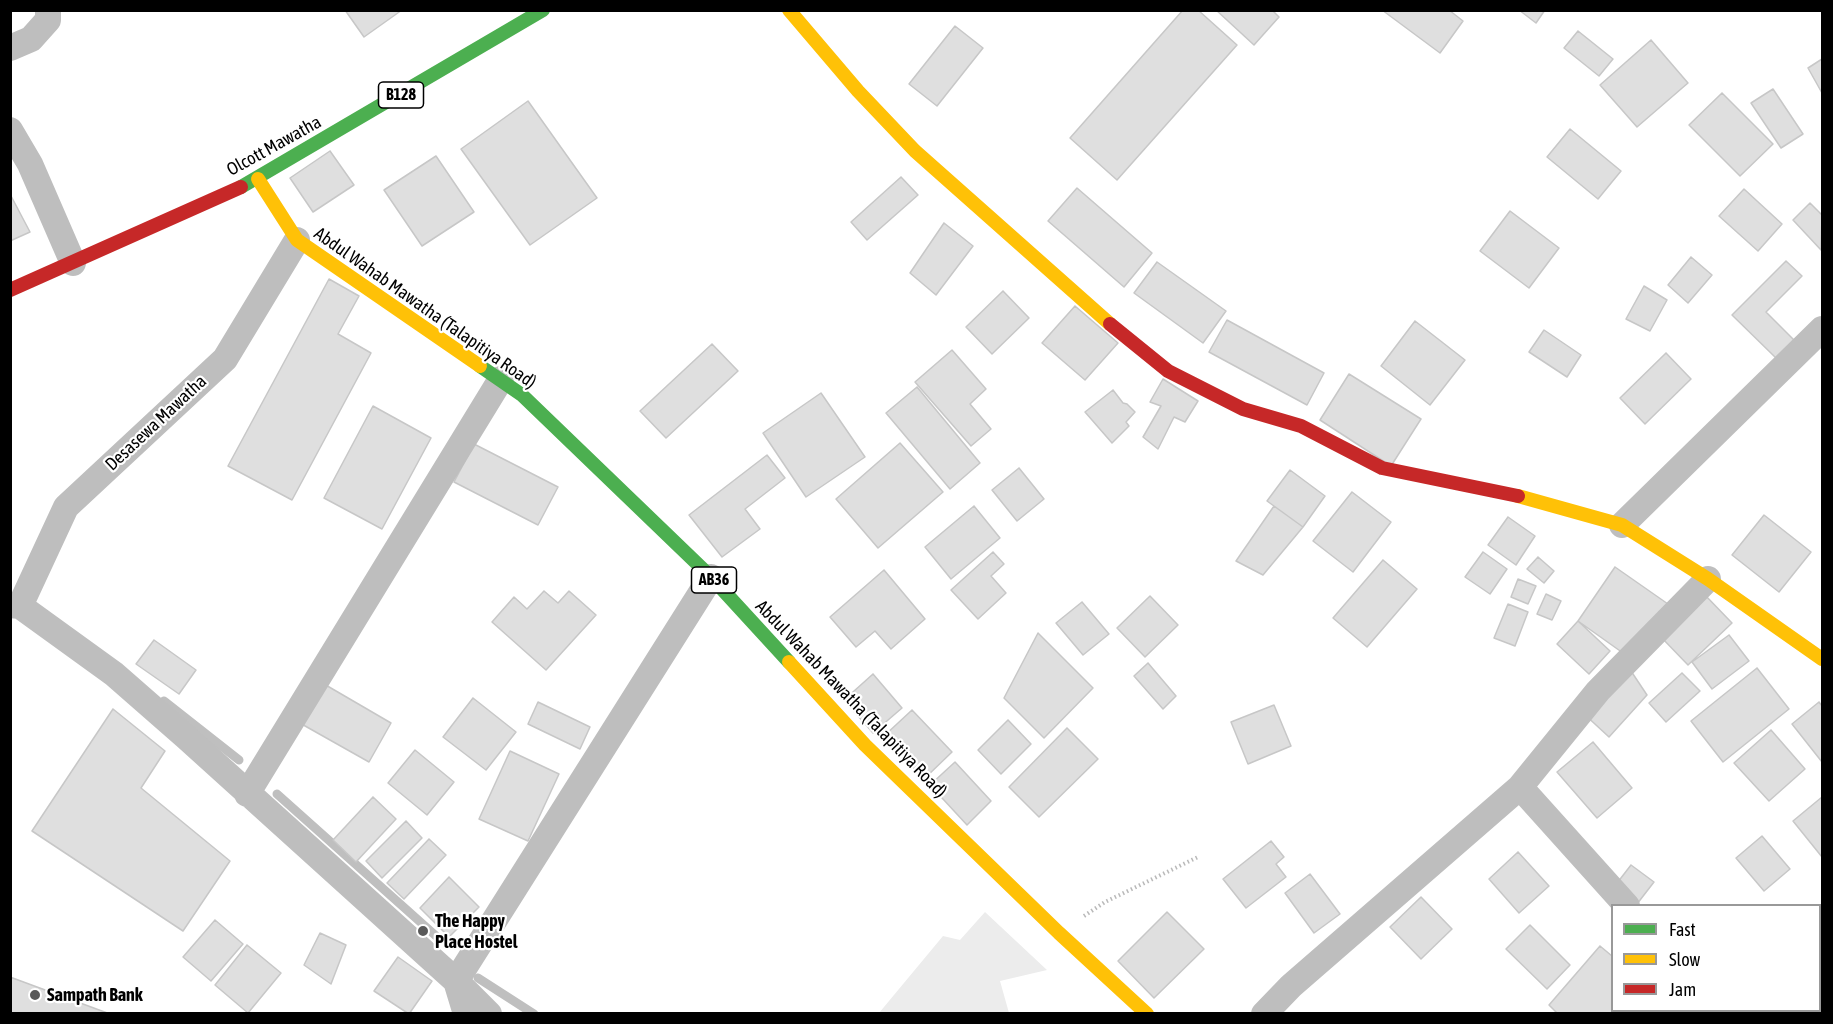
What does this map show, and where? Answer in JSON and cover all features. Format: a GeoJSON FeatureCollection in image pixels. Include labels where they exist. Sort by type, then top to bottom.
{"type":"FeatureCollection","features":[{"type":"Feature","properties":{"kind":"main road","name":"Olcott Mawatha"},"geometry":{"type":"LineString","coordinates":[[10,290],[258,179],[543,10]]}},
{"type":"Feature","properties":{"kind":"main road"},"geometry":{"type":"LineString","coordinates":[[789,10],[858,91],[915,151],[1100,316],[1168,372],[1242,409],[1300,426],[1382,468],[1483,487],[1555,504],[1622,525],[1708,579],[1822,659]]}},
{"type":"Feature","properties":{"kind":"main road","name":"Abdul Wahab Mawatha (Talapitiya Road)"},"geometry":{"type":"LineString","coordinates":[[258,179],[297,240],[522,395],[711,577],[865,745],[1059,933],[1147,1014]]}},
{"type":"Feature","properties":{"kind":"street"},"geometry":{"type":"LineString","coordinates":[[10,48],[31,39],[48,20],[48,10]]}},
{"type":"Feature","properties":{"kind":"street"},"geometry":{"type":"LineString","coordinates":[[10,129],[30,164],[73,263]]}},
{"type":"Feature","properties":{"kind":"street","name":"Desasewa Mawatha"},"geometry":{"type":"LineString","coordinates":[[15,606],[66,507],[225,359],[297,240]]}},
{"type":"Feature","properties":{"kind":"street"},"geometry":{"type":"LineString","coordinates":[[1622,525],[1822,329]]}},
{"type":"Feature","properties":{"kind":"street"},"geometry":{"type":"LineString","coordinates":[[247,794],[501,379]]}},
{"type":"Feature","properties":{"kind":"street"},"geometry":{"type":"LineString","coordinates":[[466,1014],[456,981],[711,577]]}},
{"type":"Feature","properties":{"kind":"street"},"geometry":{"type":"LineString","coordinates":[[1264,1014],[1290,986],[1520,787],[1598,691],[1708,579]]}},
{"type":"Feature","properties":{"kind":"street"},"geometry":{"type":"LineString","coordinates":[[15,606],[114,674],[456,981],[489,1014]]}},
{"type":"Feature","properties":{"kind":"street"},"geometry":{"type":"LineString","coordinates":[[1520,787],[1625,904]]}},
{"type":"Feature","properties":{"kind":"path"},"geometry":{"type":"LineString","coordinates":[[1105,902],[1198,857]]}},
{"type":"Feature","properties":{"kind":"shaded area"},"geometry":{"type":"Polygon","coordinates":[[[985,912],[1047,970],[1000,981],[1009,1013],[879,1013],[943,936],[960,940],[985,912]]]}},
{"type":"Feature","properties":{"kind":"building"},"geometry":{"type":"Polygon","coordinates":[[[345,10],[402,10],[364,37],[345,10]]]}},
{"type":"Feature","properties":{"kind":"building"},"geometry":{"type":"Polygon","coordinates":[[[1183,10],[1198,10],[1237,45],[1117,180],[1070,138],[1183,10]]]}},
{"type":"Feature","properties":{"kind":"building"},"geometry":{"type":"Polygon","coordinates":[[[1216,10],[1272,10],[1279,17],[1254,45],[1216,10]]]}},
{"type":"Feature","properties":{"kind":"building"},"geometry":{"type":"Polygon","coordinates":[[[1382,10],[1449,10],[1463,21],[1440,53],[1382,10]]]}},
{"type":"Feature","properties":{"kind":"building"},"geometry":{"type":"Polygon","coordinates":[[[1519,10],[1545,10],[1536,23],[1519,10]]]}},
{"type":"Feature","properties":{"kind":"building"},"geometry":{"type":"Polygon","coordinates":[[[955,26],[983,48],[937,106],[909,84],[955,26]]]}},
{"type":"Feature","properties":{"kind":"building"},"geometry":{"type":"Polygon","coordinates":[[[1578,31],[1613,59],[1599,76],[1564,48],[1578,31]]]}},
{"type":"Feature","properties":{"kind":"building"},"geometry":{"type":"Polygon","coordinates":[[[1651,40],[1688,83],[1637,127],[1600,85],[1651,40]]]}},
{"type":"Feature","properties":{"kind":"building"},"geometry":{"type":"Polygon","coordinates":[[[1822,59],[1822,93],[1808,68],[1822,59]]]}},
{"type":"Feature","properties":{"kind":"building"},"geometry":{"type":"Polygon","coordinates":[[[1773,89],[1803,134],[1781,148],[1751,103],[1773,89]]]}},
{"type":"Feature","properties":{"kind":"building"},"geometry":{"type":"Polygon","coordinates":[[[1722,93],[1773,144],[1740,176],[1689,125],[1722,93]]]}},
{"type":"Feature","properties":{"kind":"building"},"geometry":{"type":"Polygon","coordinates":[[[528,101],[597,198],[530,245],[461,149],[528,101]]]}},
{"type":"Feature","properties":{"kind":"building"},"geometry":{"type":"Polygon","coordinates":[[[1570,129],[1621,171],[1598,199],[1547,157],[1570,129]]]}},
{"type":"Feature","properties":{"kind":"building"},"geometry":{"type":"Polygon","coordinates":[[[330,151],[354,185],[313,212],[290,178],[330,151]]]}},
{"type":"Feature","properties":{"kind":"building"},"geometry":{"type":"Polygon","coordinates":[[[436,156],[474,212],[422,246],[384,190],[436,156]]]}},
{"type":"Feature","properties":{"kind":"building"},"geometry":{"type":"Polygon","coordinates":[[[901,177],[918,195],[867,240],[851,222],[901,177]]]}},
{"type":"Feature","properties":{"kind":"building"},"geometry":{"type":"Polygon","coordinates":[[[1077,188],[1152,253],[1124,287],[1048,221],[1077,188]]]}},
{"type":"Feature","properties":{"kind":"building"},"geometry":{"type":"Polygon","coordinates":[[[1744,189],[1782,224],[1758,251],[1719,216],[1744,189]]]}},
{"type":"Feature","properties":{"kind":"building"},"geometry":{"type":"Polygon","coordinates":[[[10,194],[30,232],[10,241],[10,194]]]}},
{"type":"Feature","properties":{"kind":"building"},"geometry":{"type":"Polygon","coordinates":[[[1810,203],[1822,215],[1821,250],[1793,220],[1810,203]]]}},
{"type":"Feature","properties":{"kind":"building"},"geometry":{"type":"Polygon","coordinates":[[[1510,211],[1559,248],[1529,288],[1480,251],[1510,211]]]}},
{"type":"Feature","properties":{"kind":"building"},"geometry":{"type":"Polygon","coordinates":[[[944,223],[973,246],[936,295],[910,273],[944,223]]]}},
{"type":"Feature","properties":{"kind":"building"},"geometry":{"type":"Polygon","coordinates":[[[1691,257],[1712,275],[1688,303],[1668,285],[1691,257]]]}},
{"type":"Feature","properties":{"kind":"building"},"geometry":{"type":"Polygon","coordinates":[[[1786,261],[1802,276],[1766,312],[1795,341],[1777,359],[1732,315],[1786,261]]]}},
{"type":"Feature","properties":{"kind":"building"},"geometry":{"type":"Polygon","coordinates":[[[1157,262],[1226,311],[1203,343],[1134,293],[1157,262]]]}},
{"type":"Feature","properties":{"kind":"building"},"geometry":{"type":"Polygon","coordinates":[[[329,279],[359,296],[338,334],[371,353],[292,500],[228,466],[329,279]]]}},
{"type":"Feature","properties":{"kind":"building"},"geometry":{"type":"Polygon","coordinates":[[[1644,286],[1667,300],[1650,331],[1626,319],[1644,286]]]}},
{"type":"Feature","properties":{"kind":"building"},"geometry":{"type":"Polygon","coordinates":[[[1003,291],[1029,318],[992,354],[966,327],[1003,291]]]}},
{"type":"Feature","properties":{"kind":"building"},"geometry":{"type":"Polygon","coordinates":[[[1075,306],[1118,343],[1085,380],[1042,343],[1075,306]]]}},
{"type":"Feature","properties":{"kind":"building"},"geometry":{"type":"Polygon","coordinates":[[[1227,320],[1324,373],[1307,405],[1209,352],[1227,320]]]}},
{"type":"Feature","properties":{"kind":"building"},"geometry":{"type":"Polygon","coordinates":[[[1415,321],[1465,360],[1430,405],[1381,366],[1415,321]]]}},
{"type":"Feature","properties":{"kind":"building"},"geometry":{"type":"Polygon","coordinates":[[[1544,330],[1581,355],[1567,377],[1529,352],[1544,330]]]}},
{"type":"Feature","properties":{"kind":"building"},"geometry":{"type":"Polygon","coordinates":[[[712,344],[738,371],[666,438],[640,411],[712,344]]]}},
{"type":"Feature","properties":{"kind":"building"},"geometry":{"type":"Polygon","coordinates":[[[952,350],[986,389],[970,404],[991,429],[971,446],[915,382],[952,350]]]}},
{"type":"Feature","properties":{"kind":"building"},"geometry":{"type":"Polygon","coordinates":[[[1666,353],[1691,379],[1645,424],[1620,398],[1666,353]]]}},
{"type":"Feature","properties":{"kind":"building"},"geometry":{"type":"Polygon","coordinates":[[[1349,374],[1421,419],[1391,466],[1320,420],[1349,374]]]}},
{"type":"Feature","properties":{"kind":"building"},"geometry":{"type":"Polygon","coordinates":[[[1163,379],[1198,401],[1185,422],[1174,417],[1158,449],[1143,437],[1161,406],[1150,402],[1163,379]]]}},
{"type":"Feature","properties":{"kind":"building"},"geometry":{"type":"Polygon","coordinates":[[[917,387],[980,463],[950,489],[886,413],[917,387]]]}},
{"type":"Feature","properties":{"kind":"building"},"geometry":{"type":"Polygon","coordinates":[[[1113,390],[1123,403],[1135,412],[1126,422],[1129,426],[1112,443],[1085,412],[1113,390]]]}},
{"type":"Feature","properties":{"kind":"building"},"geometry":{"type":"Polygon","coordinates":[[[821,393],[865,457],[806,497],[763,433],[821,393]]]}},
{"type":"Feature","properties":{"kind":"building"},"geometry":{"type":"Polygon","coordinates":[[[373,406],[431,438],[382,529],[324,498],[373,406]]]}},
{"type":"Feature","properties":{"kind":"building"},"geometry":{"type":"Polygon","coordinates":[[[900,443],[943,492],[878,548],[836,499],[900,443]]]}},
{"type":"Feature","properties":{"kind":"building"},"geometry":{"type":"Polygon","coordinates":[[[474,444],[558,487],[538,525],[454,482],[474,444]]]}},
{"type":"Feature","properties":{"kind":"building"},"geometry":{"type":"Polygon","coordinates":[[[767,455],[785,478],[745,509],[760,529],[722,557],[689,515],[767,455]]]}},
{"type":"Feature","properties":{"kind":"building"},"geometry":{"type":"Polygon","coordinates":[[[1019,468],[1044,499],[1017,521],[992,490],[1019,468]]]}},
{"type":"Feature","properties":{"kind":"building"},"geometry":{"type":"Polygon","coordinates":[[[1290,470],[1325,496],[1303,527],[1267,501],[1290,470]]]}},
{"type":"Feature","properties":{"kind":"building"},"geometry":{"type":"Polygon","coordinates":[[[1352,492],[1391,522],[1353,572],[1313,541],[1352,492]]]}},
{"type":"Feature","properties":{"kind":"building"},"geometry":{"type":"Polygon","coordinates":[[[974,506],[1000,538],[951,579],[925,547],[974,506]]]}},
{"type":"Feature","properties":{"kind":"building"},"geometry":{"type":"Polygon","coordinates":[[[1274,506],[1303,527],[1263,575],[1236,561],[1274,506]]]}},
{"type":"Feature","properties":{"kind":"building"},"geometry":{"type":"Polygon","coordinates":[[[1764,515],[1811,552],[1779,592],[1732,555],[1764,515]]]}},
{"type":"Feature","properties":{"kind":"building"},"geometry":{"type":"Polygon","coordinates":[[[1508,517],[1535,536],[1516,565],[1488,545],[1508,517]]]}},
{"type":"Feature","properties":{"kind":"building"},"geometry":{"type":"Polygon","coordinates":[[[993,552],[1004,564],[991,576],[1006,593],[978,619],[951,590],[993,552]]]}},
{"type":"Feature","properties":{"kind":"building"},"geometry":{"type":"Polygon","coordinates":[[[1483,552],[1507,569],[1490,594],[1465,577],[1483,552]]]}},
{"type":"Feature","properties":{"kind":"building"},"geometry":{"type":"Polygon","coordinates":[[[1538,557],[1554,571],[1544,583],[1527,569],[1538,557]]]}},
{"type":"Feature","properties":{"kind":"building"},"geometry":{"type":"Polygon","coordinates":[[[1383,560],[1417,589],[1367,647],[1333,618],[1383,560]]]}},
{"type":"Feature","properties":{"kind":"building"},"geometry":{"type":"Polygon","coordinates":[[[1615,567],[1668,604],[1630,658],[1578,621],[1615,567]]]}},
{"type":"Feature","properties":{"kind":"building"},"geometry":{"type":"Polygon","coordinates":[[[884,570],[925,619],[891,649],[875,631],[856,647],[830,617],[884,570]]]}},
{"type":"Feature","properties":{"kind":"building"},"geometry":{"type":"Polygon","coordinates":[[[1518,579],[1536,586],[1528,604],[1511,597],[1518,579]]]}},
{"type":"Feature","properties":{"kind":"building"},"geometry":{"type":"Polygon","coordinates":[[[544,591],[558,603],[569,591],[596,615],[546,670],[492,622],[514,597],[527,609],[544,591]]]}},
{"type":"Feature","properties":{"kind":"building"},"geometry":{"type":"Polygon","coordinates":[[[1546,594],[1561,601],[1552,620],[1537,614],[1546,594]]]}},
{"type":"Feature","properties":{"kind":"building"},"geometry":{"type":"Polygon","coordinates":[[[1704,594],[1732,623],[1688,665],[1660,636],[1704,594]]]}},
{"type":"Feature","properties":{"kind":"building"},"geometry":{"type":"Polygon","coordinates":[[[1150,596],[1178,625],[1145,657],[1117,628],[1150,596]]]}},
{"type":"Feature","properties":{"kind":"building"},"geometry":{"type":"Polygon","coordinates":[[[1082,602],[1109,634],[1083,655],[1056,623],[1082,602]]]}},
{"type":"Feature","properties":{"kind":"building"},"geometry":{"type":"Polygon","coordinates":[[[1508,604],[1528,612],[1515,646],[1494,638],[1508,604]]]}},
{"type":"Feature","properties":{"kind":"building"},"geometry":{"type":"Polygon","coordinates":[[[1578,621],[1610,651],[1589,674],[1557,644],[1578,621]]]}},
{"type":"Feature","properties":{"kind":"building"},"geometry":{"type":"Polygon","coordinates":[[[1038,633],[1093,688],[1044,738],[1004,698],[1038,633]]]}},
{"type":"Feature","properties":{"kind":"building"},"geometry":{"type":"Polygon","coordinates":[[[1729,635],[1749,661],[1712,689],[1692,662],[1729,635]]]}},
{"type":"Feature","properties":{"kind":"building"},"geometry":{"type":"Polygon","coordinates":[[[154,640],[196,670],[179,694],[136,664],[154,640]]]}},
{"type":"Feature","properties":{"kind":"building"},"geometry":{"type":"Polygon","coordinates":[[[1148,663],[1176,696],[1163,709],[1134,676],[1148,663]]]}},
{"type":"Feature","properties":{"kind":"building"},"geometry":{"type":"Polygon","coordinates":[[[1627,665],[1647,695],[1609,737],[1583,713],[1627,665]]]}},
{"type":"Feature","properties":{"kind":"building"},"geometry":{"type":"Polygon","coordinates":[[[1757,668],[1789,709],[1723,762],[1691,721],[1757,668]]]}},
{"type":"Feature","properties":{"kind":"building"},"geometry":{"type":"Polygon","coordinates":[[[1682,673],[1700,691],[1666,722],[1649,703],[1682,673]]]}},
{"type":"Feature","properties":{"kind":"building"},"geometry":{"type":"Polygon","coordinates":[[[873,674],[902,708],[873,733],[844,700],[873,674]]]}},
{"type":"Feature","properties":{"kind":"building"},"geometry":{"type":"Polygon","coordinates":[[[324,684],[391,723],[369,762],[298,722],[324,684]]]}},
{"type":"Feature","properties":{"kind":"building"},"geometry":{"type":"Polygon","coordinates":[[[473,698],[516,732],[486,770],[443,737],[473,698]]]}},
{"type":"Feature","properties":{"kind":"building"},"geometry":{"type":"Polygon","coordinates":[[[538,702],[590,727],[580,749],[528,724],[538,702]]]}},
{"type":"Feature","properties":{"kind":"building"},"geometry":{"type":"Polygon","coordinates":[[[1819,702],[1822,706],[1822,762],[1792,724],[1819,702]]]}},
{"type":"Feature","properties":{"kind":"building"},"geometry":{"type":"Polygon","coordinates":[[[1274,705],[1291,746],[1248,764],[1231,722],[1274,705]]]}},
{"type":"Feature","properties":{"kind":"building"},"geometry":{"type":"Polygon","coordinates":[[[113,709],[165,751],[141,788],[230,861],[183,931],[32,831],[113,709]]]}},
{"type":"Feature","properties":{"kind":"building"},"geometry":{"type":"Polygon","coordinates":[[[912,710],[952,752],[924,779],[884,736],[912,710]]]}},
{"type":"Feature","properties":{"kind":"building"},"geometry":{"type":"Polygon","coordinates":[[[1008,720],[1031,744],[1001,774],[978,750],[1008,720]]]}},
{"type":"Feature","properties":{"kind":"building"},"geometry":{"type":"Polygon","coordinates":[[[1067,728],[1098,759],[1039,817],[1009,787],[1067,728]]]}},
{"type":"Feature","properties":{"kind":"building"},"geometry":{"type":"Polygon","coordinates":[[[1771,730],[1805,769],[1769,801],[1734,763],[1771,730]]]}},
{"type":"Feature","properties":{"kind":"building"},"geometry":{"type":"Polygon","coordinates":[[[1593,742],[1632,788],[1597,818],[1557,772],[1593,742]]]}},
{"type":"Feature","properties":{"kind":"building"},"geometry":{"type":"Polygon","coordinates":[[[415,750],[454,782],[427,815],[388,783],[415,750]]]}},
{"type":"Feature","properties":{"kind":"building"},"geometry":{"type":"Polygon","coordinates":[[[510,751],[559,774],[528,841],[479,819],[510,751]]]}},
{"type":"Feature","properties":{"kind":"building"},"geometry":{"type":"Polygon","coordinates":[[[955,762],[991,801],[967,825],[930,785],[955,762]]]}},
{"type":"Feature","properties":{"kind":"building"},"geometry":{"type":"Polygon","coordinates":[[[373,797],[396,819],[356,862],[333,840],[373,797]]]}},
{"type":"Feature","properties":{"kind":"building"},"geometry":{"type":"Polygon","coordinates":[[[1822,797],[1822,857],[1793,821],[1822,797]]]}},
{"type":"Feature","properties":{"kind":"building"},"geometry":{"type":"Polygon","coordinates":[[[406,821],[422,838],[382,878],[366,861],[406,821]]]}},
{"type":"Feature","properties":{"kind":"building"},"geometry":{"type":"Polygon","coordinates":[[[1762,836],[1790,869],[1764,891],[1736,858],[1762,836]]]}},
{"type":"Feature","properties":{"kind":"building"},"geometry":{"type":"Polygon","coordinates":[[[429,839],[446,855],[404,899],[387,883],[429,839]]]}},
{"type":"Feature","properties":{"kind":"building"},"geometry":{"type":"Polygon","coordinates":[[[1271,841],[1284,857],[1276,864],[1286,877],[1246,908],[1223,879],[1271,841]]]}},
{"type":"Feature","properties":{"kind":"building"},"geometry":{"type":"Polygon","coordinates":[[[1518,852],[1549,886],[1519,913],[1489,879],[1518,852]]]}},
{"type":"Feature","properties":{"kind":"building"},"geometry":{"type":"Polygon","coordinates":[[[1631,865],[1654,882],[1637,904],[1614,887],[1631,865]]]}},
{"type":"Feature","properties":{"kind":"building"},"geometry":{"type":"Polygon","coordinates":[[[1310,874],[1340,914],[1314,933],[1285,893],[1310,874]]]}},
{"type":"Feature","properties":{"kind":"building"},"geometry":{"type":"Polygon","coordinates":[[[449,877],[479,907],[449,937],[420,908],[449,877]]]}},
{"type":"Feature","properties":{"kind":"building"},"geometry":{"type":"Polygon","coordinates":[[[1421,897],[1452,929],[1421,959],[1390,927],[1421,897]]]}},
{"type":"Feature","properties":{"kind":"building"},"geometry":{"type":"Polygon","coordinates":[[[1167,912],[1204,949],[1154,998],[1118,961],[1167,912]]]}},
{"type":"Feature","properties":{"kind":"building"},"geometry":{"type":"Polygon","coordinates":[[[215,920],[243,944],[211,981],[183,957],[215,920]]]}},
{"type":"Feature","properties":{"kind":"building"},"geometry":{"type":"Polygon","coordinates":[[[1530,925],[1570,965],[1547,989],[1506,949],[1530,925]]]}},
{"type":"Feature","properties":{"kind":"building"},"geometry":{"type":"Polygon","coordinates":[[[320,933],[346,945],[331,984],[304,965],[320,933]]]}},
{"type":"Feature","properties":{"kind":"building"},"geometry":{"type":"Polygon","coordinates":[[[247,945],[281,973],[248,1013],[215,985],[247,945]]]}},
{"type":"Feature","properties":{"kind":"building"},"geometry":{"type":"Polygon","coordinates":[[[1600,946],[1611,955],[1611,1012],[1677,1012],[1678,1014],[1558,1014],[1549,1005],[1600,946]]]}},
{"type":"Feature","properties":{"kind":"building"},"geometry":{"type":"Polygon","coordinates":[[[398,957],[432,981],[409,1014],[374,991],[398,957]]]}},
{"type":"Feature","properties":{"kind":"building","name":"Sampath Bank"},"geometry":{"type":"Polygon","coordinates":[[[10,977],[110,1014],[10,1014],[10,977]]]}},
{"type":"Feature","properties":{"kind":"waterway"},"geometry":{"type":"LineString","coordinates":[[164,701],[239,760]]}},
{"type":"Feature","properties":{"kind":"waterway"},"geometry":{"type":"LineString","coordinates":[[277,794],[436,936]]}},
{"type":"Feature","properties":{"kind":"waterway"},"geometry":{"type":"LineString","coordinates":[[478,978],[534,1014]]}},
{"type":"Feature","properties":{"kind":"traffic: fast"},"geometry":{"type":"LineString","coordinates":[[241,187],[543,10]]}},
{"type":"Feature","properties":{"kind":"traffic: fast"},"geometry":{"type":"LineString","coordinates":[[480,366],[522,395],[711,577],[789,662]]}},
{"type":"Feature","properties":{"kind":"traffic: slow"},"geometry":{"type":"LineString","coordinates":[[789,10],[858,91],[915,151],[1110,324]]}},
{"type":"Feature","properties":{"kind":"traffic: slow"},"geometry":{"type":"LineString","coordinates":[[258,179],[297,240],[480,366]]}},
{"type":"Feature","properties":{"kind":"traffic: slow"},"geometry":{"type":"LineString","coordinates":[[1518,496],[1622,525],[1708,579],[1822,659]]}},
{"type":"Feature","properties":{"kind":"traffic: slow"},"geometry":{"type":"LineString","coordinates":[[789,662],[865,745],[1059,933],[1147,1014]]}},
{"type":"Feature","properties":{"kind":"traffic: jam"},"geometry":{"type":"LineString","coordinates":[[10,290],[241,187]]}},
{"type":"Feature","properties":{"kind":"traffic: jam"},"geometry":{"type":"LineString","coordinates":[[1110,324],[1168,371],[1243,409],[1301,426],[1382,468],[1518,496]]}},
{"type":"Feature","properties":{"kind":"place","name":"The Happy Place Hostel"},"geometry":{"type":"Point","coordinates":[423,931]}},
{"type":"Feature","properties":{"kind":"place","name":"Sampath Bank"},"geometry":{"type":"Point","coordinates":[35,995]}}]}
